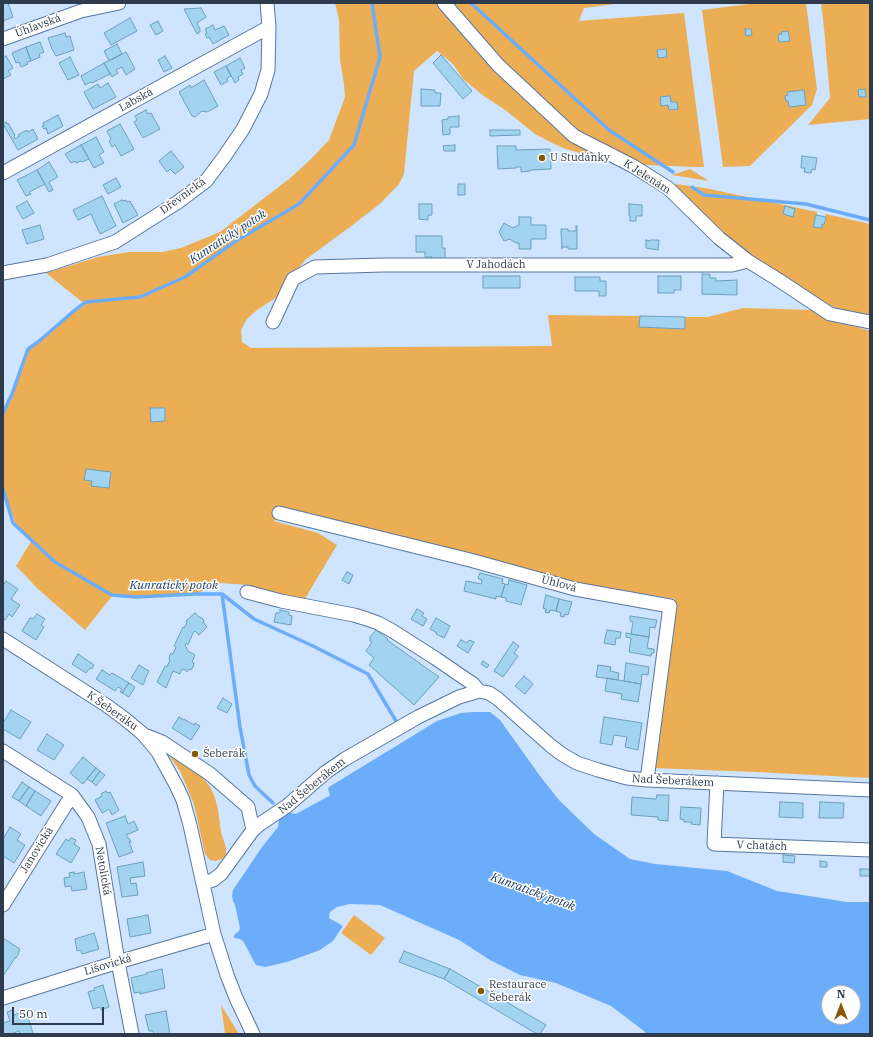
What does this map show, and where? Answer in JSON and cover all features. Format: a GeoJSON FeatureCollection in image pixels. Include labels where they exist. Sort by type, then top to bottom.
{"type":"FeatureCollection","features":[{"type":"Feature","properties":{"kind":"street","name":"Úhlavská"},"geometry":{"type":"LineString","coordinates":[[3,39],[81,11],[119,3]]}},
{"type":"Feature","properties":{"kind":"street","name":"Dřevnická"},"geometry":{"type":"LineString","coordinates":[[3,273],[47,265],[115,242],[178,202],[206,180],[243,130],[261,94],[268,70],[269,27],[267,3]]}},
{"type":"Feature","properties":{"kind":"street","name":"K Jelenám"},"geometry":{"type":"LineString","coordinates":[[444,3],[498,65],[574,136],[633,166],[668,188],[719,238],[748,261],[830,314],[870,322]]}},
{"type":"Feature","properties":{"kind":"street","name":"Labská"},"geometry":{"type":"LineString","coordinates":[[3,173],[269,27]]}},
{"type":"Feature","properties":{"kind":"street","name":"V Jahodách"},"geometry":{"type":"LineString","coordinates":[[273,322],[293,279],[315,267],[383,265],[732,265],[748,261]]}},
{"type":"Feature","properties":{"kind":"street","name":"Úhlová"},"geometry":{"type":"LineString","coordinates":[[279,513],[470,560],[575,589],[670,606],[647,780]]}},
{"type":"Feature","properties":{"kind":"street","name":"Nad Šeberákem"},"geometry":{"type":"LineString","coordinates":[[247,592],[281,601],[354,615],[373,621],[391,630],[435,658],[472,684],[479,691]]}},
{"type":"Feature","properties":{"kind":"street","name":"K Šeberáku"},"geometry":{"type":"LineString","coordinates":[[3,639],[106,705],[135,726],[158,752],[183,800],[214,934],[227,975],[253,1034]]}},
{"type":"Feature","properties":{"kind":"street","name":"Nad Šeberákem"},"geometry":{"type":"LineString","coordinates":[[253,830],[287,806],[326,772],[344,759],[418,717],[459,696],[479,691],[489,693],[498,699],[563,755],[578,763],[627,778],[717,784],[870,790]]}},
{"type":"Feature","properties":{"kind":"street"},"geometry":{"type":"LineString","coordinates":[[143,734],[162,742],[210,774],[248,807],[253,830],[221,874],[213,880],[203,883]]}},
{"type":"Feature","properties":{"kind":"street","name":"Netolická"},"geometry":{"type":"LineString","coordinates":[[3,751],[72,794],[88,817],[99,844],[118,962],[132,1034]]}},
{"type":"Feature","properties":{"kind":"street","name":"V chatách"},"geometry":{"type":"LineString","coordinates":[[717,784],[714,844],[870,850]]}},
{"type":"Feature","properties":{"kind":"street","name":"Janovická"},"geometry":{"type":"LineString","coordinates":[[3,905],[72,794]]}},
{"type":"Feature","properties":{"kind":"street","name":"Lišovická"},"geometry":{"type":"LineString","coordinates":[[3,998],[214,934]]}},
{"type":"Feature","properties":{"kind":"shaded area"},"geometry":{"type":"Polygon","coordinates":[[[335,3],[622,3],[584,8],[579,21],[684,13],[704,167],[622,164],[566,149],[554,144],[535,134],[504,109],[485,97],[463,79],[453,64],[437,51],[414,71],[404,174],[399,184],[381,203],[305,260],[277,297],[257,310],[247,319],[241,330],[242,342],[251,348],[552,346],[548,315],[640,316],[639,327],[684,329],[685,317],[708,317],[743,308],[815,310],[829,318],[870,331],[870,778],[653,768],[674,633],[675,599],[571,582],[285,510],[274,521],[318,533],[337,545],[303,602],[248,585],[221,583],[195,594],[137,597],[113,595],[85,630],[38,589],[16,566],[32,540],[16,525],[3,489],[3,415],[28,349],[72,312],[86,305],[46,273],[98,257],[129,252],[162,252],[181,248],[220,232],[289,179],[329,140],[345,97],[340,60],[339,19],[335,3]],[[670,96],[660,97],[661,106],[668,105],[669,110],[678,109],[677,102],[671,102],[670,96]]]}},
{"type":"Feature","properties":{"kind":"shaded area"},"geometry":{"type":"Polygon","coordinates":[[[757,3],[806,3],[817,89],[812,105],[750,166],[723,167],[702,10],[757,3]],[[788,31],[781,32],[782,34],[778,35],[779,42],[790,41],[788,31]],[[804,90],[787,92],[788,95],[785,96],[786,101],[805,104],[804,90]]]}},
{"type":"Feature","properties":{"kind":"shaded area"},"geometry":{"type":"Polygon","coordinates":[[[821,3],[870,3],[870,119],[808,125],[830,98],[821,3]]]}},
{"type":"Feature","properties":{"kind":"shaded area"},"geometry":{"type":"Polygon","coordinates":[[[690,169],[709,181],[672,175],[690,169]]]}},
{"type":"Feature","properties":{"kind":"shaded area"},"geometry":{"type":"Polygon","coordinates":[[[675,184],[705,188],[817,212],[814,227],[821,228],[822,224],[825,225],[826,214],[870,224],[870,319],[860,317],[822,302],[733,245],[674,186],[675,184]]]}},
{"type":"Feature","properties":{"kind":"shaded area"},"geometry":{"type":"Polygon","coordinates":[[[165,750],[189,766],[204,779],[210,787],[218,809],[221,832],[226,848],[226,855],[222,859],[216,861],[210,860],[205,854],[194,804],[180,771],[165,750]]]}},
{"type":"Feature","properties":{"kind":"shaded area"},"geometry":{"type":"Polygon","coordinates":[[[354,915],[385,938],[371,955],[341,933],[354,915]]]}},
{"type":"Feature","properties":{"kind":"shaded area"},"geometry":{"type":"Polygon","coordinates":[[[221,1005],[239,1034],[225,1034],[221,1005]]]}},
{"type":"Feature","properties":{"kind":"water"},"geometry":{"type":"Polygon","coordinates":[[[490,712],[500,720],[559,800],[594,834],[630,859],[655,864],[727,871],[777,891],[847,902],[870,902],[870,1034],[646,1034],[611,1006],[556,983],[520,975],[490,960],[459,940],[380,905],[350,904],[337,907],[330,912],[329,918],[343,926],[333,941],[320,950],[287,962],[265,967],[256,965],[243,941],[234,938],[234,935],[240,928],[232,896],[233,890],[262,847],[278,827],[279,820],[288,812],[296,814],[329,796],[329,787],[437,721],[461,713],[490,712]]]}},
{"type":"Feature","properties":{"kind":"building"},"geometry":{"type":"Polygon","coordinates":[[[3,3],[8,3],[13,17],[3,21],[3,3]]]}},
{"type":"Feature","properties":{"kind":"building"},"geometry":{"type":"Polygon","coordinates":[[[201,8],[206,17],[197,23],[200,32],[197,34],[184,9],[201,8]]]}},
{"type":"Feature","properties":{"kind":"building"},"geometry":{"type":"Polygon","coordinates":[[[130,18],[137,31],[111,45],[104,33],[130,18]]]}},
{"type":"Feature","properties":{"kind":"building"},"geometry":{"type":"Polygon","coordinates":[[[158,21],[163,31],[156,35],[150,25],[158,21]]]}},
{"type":"Feature","properties":{"kind":"building"},"geometry":{"type":"Polygon","coordinates":[[[213,25],[215,30],[224,26],[229,35],[213,44],[209,37],[207,38],[205,29],[213,25]]]}},
{"type":"Feature","properties":{"kind":"building"},"geometry":{"type":"Polygon","coordinates":[[[745,29],[751,29],[752,35],[746,36],[745,29]]]}},
{"type":"Feature","properties":{"kind":"building"},"geometry":{"type":"Polygon","coordinates":[[[788,31],[790,41],[779,42],[778,35],[782,34],[781,32],[788,31]]]}},
{"type":"Feature","properties":{"kind":"building"},"geometry":{"type":"Polygon","coordinates":[[[65,33],[66,37],[70,36],[74,50],[56,56],[48,38],[65,33]]]}},
{"type":"Feature","properties":{"kind":"building"},"geometry":{"type":"Polygon","coordinates":[[[40,42],[44,52],[39,54],[40,57],[31,61],[26,47],[40,42]]]}},
{"type":"Feature","properties":{"kind":"building"},"geometry":{"type":"Polygon","coordinates":[[[117,44],[122,54],[109,61],[104,51],[117,44]]]}},
{"type":"Feature","properties":{"kind":"building"},"geometry":{"type":"Polygon","coordinates":[[[26,47],[31,61],[27,62],[28,64],[21,67],[19,62],[16,63],[12,53],[26,47]]]}},
{"type":"Feature","properties":{"kind":"building"},"geometry":{"type":"Polygon","coordinates":[[[666,49],[667,57],[658,58],[657,50],[666,49]]]}},
{"type":"Feature","properties":{"kind":"building"},"geometry":{"type":"Polygon","coordinates":[[[126,52],[135,69],[126,75],[122,67],[116,70],[118,73],[112,77],[104,63],[126,52]]]}},
{"type":"Feature","properties":{"kind":"building"},"geometry":{"type":"Polygon","coordinates":[[[441,55],[472,91],[463,99],[433,63],[441,55]]]}},
{"type":"Feature","properties":{"kind":"building"},"geometry":{"type":"Polygon","coordinates":[[[6,56],[13,68],[8,71],[11,75],[3,79],[3,58],[6,56]]]}},
{"type":"Feature","properties":{"kind":"building"},"geometry":{"type":"Polygon","coordinates":[[[165,56],[172,68],[164,72],[158,60],[165,56]]]}},
{"type":"Feature","properties":{"kind":"building"},"geometry":{"type":"Polygon","coordinates":[[[70,57],[79,75],[68,80],[59,63],[70,57]]]}},
{"type":"Feature","properties":{"kind":"building"},"geometry":{"type":"Polygon","coordinates":[[[240,58],[245,68],[241,70],[243,74],[238,77],[239,80],[235,83],[226,66],[240,58]]]}},
{"type":"Feature","properties":{"kind":"building"},"geometry":{"type":"Polygon","coordinates":[[[104,63],[110,74],[85,85],[81,76],[104,63]]]}},
{"type":"Feature","properties":{"kind":"building"},"geometry":{"type":"Polygon","coordinates":[[[226,66],[231,76],[227,78],[228,81],[221,85],[214,72],[226,66]]]}},
{"type":"Feature","properties":{"kind":"building"},"geometry":{"type":"Polygon","coordinates":[[[204,80],[218,106],[207,112],[202,111],[195,117],[192,116],[179,92],[190,85],[191,88],[204,80]]]}},
{"type":"Feature","properties":{"kind":"building"},"geometry":{"type":"Polygon","coordinates":[[[108,83],[116,97],[93,109],[84,92],[98,84],[100,88],[108,83]]]}},
{"type":"Feature","properties":{"kind":"building"},"geometry":{"type":"Polygon","coordinates":[[[421,89],[435,90],[435,93],[441,93],[440,106],[421,106],[421,89]]]}},
{"type":"Feature","properties":{"kind":"building"},"geometry":{"type":"Polygon","coordinates":[[[865,89],[866,97],[859,97],[858,90],[865,89]]]}},
{"type":"Feature","properties":{"kind":"building"},"geometry":{"type":"Polygon","coordinates":[[[804,90],[806,105],[789,107],[785,96],[788,95],[787,92],[804,90]]]}},
{"type":"Feature","properties":{"kind":"building"},"geometry":{"type":"Polygon","coordinates":[[[670,96],[671,102],[677,102],[678,109],[669,110],[668,105],[661,106],[660,97],[670,96]]]}},
{"type":"Feature","properties":{"kind":"building"},"geometry":{"type":"Polygon","coordinates":[[[146,110],[148,114],[151,113],[160,129],[143,138],[134,122],[137,120],[135,116],[146,110]]]}},
{"type":"Feature","properties":{"kind":"building"},"geometry":{"type":"Polygon","coordinates":[[[58,115],[63,126],[48,134],[46,128],[44,129],[42,126],[44,125],[43,123],[58,115]]]}},
{"type":"Feature","properties":{"kind":"building"},"geometry":{"type":"Polygon","coordinates":[[[459,116],[459,127],[450,127],[450,134],[443,135],[442,120],[448,119],[448,117],[459,116]]]}},
{"type":"Feature","properties":{"kind":"building"},"geometry":{"type":"Polygon","coordinates":[[[6,122],[15,135],[15,139],[19,136],[18,135],[27,130],[28,132],[33,129],[38,139],[18,150],[3,124],[6,122]]]}},
{"type":"Feature","properties":{"kind":"building"},"geometry":{"type":"Polygon","coordinates":[[[120,124],[134,149],[121,156],[115,145],[112,147],[109,141],[111,139],[107,131],[120,124]]]}},
{"type":"Feature","properties":{"kind":"building"},"geometry":{"type":"Polygon","coordinates":[[[490,130],[520,130],[520,135],[490,136],[490,130]]]}},
{"type":"Feature","properties":{"kind":"building"},"geometry":{"type":"Polygon","coordinates":[[[96,137],[104,152],[99,155],[104,163],[94,168],[81,145],[96,137]]]}},
{"type":"Feature","properties":{"kind":"building"},"geometry":{"type":"Polygon","coordinates":[[[81,145],[89,159],[82,162],[76,163],[75,161],[71,163],[65,154],[81,145]]]}},
{"type":"Feature","properties":{"kind":"building"},"geometry":{"type":"Polygon","coordinates":[[[455,145],[455,151],[444,151],[443,146],[455,145]]]}},
{"type":"Feature","properties":{"kind":"building"},"geometry":{"type":"Polygon","coordinates":[[[497,146],[516,146],[516,150],[550,149],[551,169],[521,172],[521,167],[498,169],[497,146]]]}},
{"type":"Feature","properties":{"kind":"building"},"geometry":{"type":"Polygon","coordinates":[[[171,151],[184,167],[175,174],[170,169],[167,172],[159,161],[171,151]]]}},
{"type":"Feature","properties":{"kind":"building"},"geometry":{"type":"Polygon","coordinates":[[[802,156],[817,158],[815,170],[812,169],[811,173],[804,172],[805,168],[801,168],[802,156]]]}},
{"type":"Feature","properties":{"kind":"building"},"geometry":{"type":"Polygon","coordinates":[[[49,162],[58,177],[49,182],[53,190],[49,192],[37,170],[49,162]]]}},
{"type":"Feature","properties":{"kind":"building"},"geometry":{"type":"Polygon","coordinates":[[[37,170],[45,184],[29,192],[31,194],[26,196],[17,180],[37,170]]]}},
{"type":"Feature","properties":{"kind":"building"},"geometry":{"type":"Polygon","coordinates":[[[116,178],[121,187],[108,194],[103,185],[116,178]]]}},
{"type":"Feature","properties":{"kind":"building"},"geometry":{"type":"Polygon","coordinates":[[[458,184],[465,184],[465,195],[458,195],[458,184]]]}},
{"type":"Feature","properties":{"kind":"building"},"geometry":{"type":"Polygon","coordinates":[[[102,196],[116,226],[100,234],[91,214],[78,220],[73,210],[102,196]]]}},
{"type":"Feature","properties":{"kind":"building"},"geometry":{"type":"Polygon","coordinates":[[[122,200],[126,200],[127,202],[130,201],[138,215],[123,223],[114,204],[122,200]]]}},
{"type":"Feature","properties":{"kind":"building"},"geometry":{"type":"Polygon","coordinates":[[[27,201],[34,213],[23,219],[16,207],[27,201]]]}},
{"type":"Feature","properties":{"kind":"building"},"geometry":{"type":"Polygon","coordinates":[[[419,204],[432,204],[432,215],[428,215],[428,220],[419,219],[419,204]]]}},
{"type":"Feature","properties":{"kind":"building"},"geometry":{"type":"Polygon","coordinates":[[[629,204],[642,205],[642,216],[636,216],[636,221],[630,221],[629,204]]]}},
{"type":"Feature","properties":{"kind":"building"},"geometry":{"type":"Polygon","coordinates":[[[785,206],[795,209],[793,217],[783,214],[785,206]]]}},
{"type":"Feature","properties":{"kind":"building"},"geometry":{"type":"Polygon","coordinates":[[[816,215],[826,217],[824,225],[822,224],[822,228],[813,227],[816,215]]]}},
{"type":"Feature","properties":{"kind":"building"},"geometry":{"type":"Polygon","coordinates":[[[519,217],[531,217],[531,225],[546,225],[546,239],[531,239],[531,249],[519,249],[519,243],[516,243],[510,239],[504,241],[499,232],[504,223],[513,228],[519,225],[519,217]]]}},
{"type":"Feature","properties":{"kind":"building"},"geometry":{"type":"Polygon","coordinates":[[[40,225],[44,239],[27,244],[22,230],[40,225]]]}},
{"type":"Feature","properties":{"kind":"building"},"geometry":{"type":"Polygon","coordinates":[[[576,226],[577,249],[562,247],[562,249],[561,229],[576,231],[576,226]]]}},
{"type":"Feature","properties":{"kind":"building"},"geometry":{"type":"Polygon","coordinates":[[[416,236],[442,236],[442,248],[445,248],[445,260],[432,260],[432,257],[425,257],[425,252],[416,252],[416,236]]]}},
{"type":"Feature","properties":{"kind":"building"},"geometry":{"type":"Polygon","coordinates":[[[646,240],[659,240],[658,250],[646,248],[646,240]]]}},
{"type":"Feature","properties":{"kind":"building"},"geometry":{"type":"Polygon","coordinates":[[[702,274],[710,274],[710,278],[716,278],[716,281],[737,280],[737,295],[702,294],[702,274]]]}},
{"type":"Feature","properties":{"kind":"building"},"geometry":{"type":"Polygon","coordinates":[[[483,276],[520,276],[520,288],[483,288],[483,276]]]}},
{"type":"Feature","properties":{"kind":"building"},"geometry":{"type":"Polygon","coordinates":[[[658,276],[681,276],[681,290],[674,290],[674,293],[658,293],[658,276]]]}},
{"type":"Feature","properties":{"kind":"building"},"geometry":{"type":"Polygon","coordinates":[[[575,277],[600,277],[600,281],[606,281],[606,296],[599,296],[599,291],[575,291],[575,277]]]}},
{"type":"Feature","properties":{"kind":"building"},"geometry":{"type":"Polygon","coordinates":[[[640,316],[685,317],[685,329],[639,327],[640,316]]]}},
{"type":"Feature","properties":{"kind":"building"},"geometry":{"type":"Polygon","coordinates":[[[150,408],[165,408],[165,421],[151,422],[150,408]]]}},
{"type":"Feature","properties":{"kind":"building"},"geometry":{"type":"Polygon","coordinates":[[[86,469],[111,472],[109,488],[91,486],[92,481],[84,480],[86,469]]]}},
{"type":"Feature","properties":{"kind":"building"},"geometry":{"type":"Polygon","coordinates":[[[347,572],[353,575],[349,584],[342,580],[347,572]]]}},
{"type":"Feature","properties":{"kind":"building"},"geometry":{"type":"Polygon","coordinates":[[[480,573],[503,579],[502,583],[505,584],[501,597],[496,596],[496,599],[464,591],[466,581],[481,584],[482,580],[478,578],[480,573]]]}},
{"type":"Feature","properties":{"kind":"building"},"geometry":{"type":"Polygon","coordinates":[[[509,580],[527,585],[521,605],[506,601],[506,598],[501,597],[505,584],[508,585],[509,580]]]}},
{"type":"Feature","properties":{"kind":"building"},"geometry":{"type":"Polygon","coordinates":[[[6,581],[18,589],[11,599],[20,605],[12,617],[9,614],[5,620],[3,619],[3,586],[6,581]]]}},
{"type":"Feature","properties":{"kind":"building"},"geometry":{"type":"Polygon","coordinates":[[[546,595],[559,599],[556,611],[550,610],[549,613],[545,612],[546,609],[543,608],[546,595]]]}},
{"type":"Feature","properties":{"kind":"building"},"geometry":{"type":"Polygon","coordinates":[[[559,599],[572,602],[568,615],[565,614],[564,617],[560,616],[561,613],[556,611],[559,599]]]}},
{"type":"Feature","properties":{"kind":"building"},"geometry":{"type":"Polygon","coordinates":[[[417,609],[424,613],[422,616],[427,619],[423,626],[411,619],[417,609]]]}},
{"type":"Feature","properties":{"kind":"building"},"geometry":{"type":"Polygon","coordinates":[[[280,610],[289,612],[289,615],[292,616],[291,625],[274,622],[276,613],[280,613],[280,610]]]}},
{"type":"Feature","properties":{"kind":"building"},"geometry":{"type":"Polygon","coordinates":[[[195,613],[203,619],[203,622],[207,627],[199,635],[195,631],[188,645],[186,643],[185,645],[188,651],[195,655],[192,662],[194,663],[193,667],[187,672],[184,669],[181,670],[180,674],[173,671],[166,688],[157,682],[165,666],[167,667],[170,660],[170,655],[171,653],[173,654],[176,647],[174,646],[187,622],[186,621],[195,613]]]}},
{"type":"Feature","properties":{"kind":"building"},"geometry":{"type":"Polygon","coordinates":[[[37,614],[45,619],[41,625],[44,627],[36,640],[22,631],[30,618],[33,619],[37,614]]]}},
{"type":"Feature","properties":{"kind":"building"},"geometry":{"type":"Polygon","coordinates":[[[630,616],[657,620],[655,628],[650,627],[649,637],[631,634],[633,622],[630,621],[630,616]]]}},
{"type":"Feature","properties":{"kind":"building"},"geometry":{"type":"Polygon","coordinates":[[[436,618],[450,626],[444,638],[430,629],[436,618]]]}},
{"type":"Feature","properties":{"kind":"building"},"geometry":{"type":"Polygon","coordinates":[[[376,630],[388,639],[387,640],[439,677],[414,705],[369,665],[374,658],[366,651],[372,642],[370,641],[370,637],[376,630]]]}},
{"type":"Feature","properties":{"kind":"building"},"geometry":{"type":"Polygon","coordinates":[[[607,630],[621,632],[620,638],[616,638],[615,645],[604,643],[607,630]]]}},
{"type":"Feature","properties":{"kind":"building"},"geometry":{"type":"Polygon","coordinates":[[[626,633],[649,637],[647,648],[654,649],[654,653],[652,653],[651,656],[629,652],[631,638],[626,637],[626,633]]]}},
{"type":"Feature","properties":{"kind":"building"},"geometry":{"type":"Polygon","coordinates":[[[461,640],[467,643],[469,640],[474,642],[468,653],[457,646],[461,640]]]}},
{"type":"Feature","properties":{"kind":"building"},"geometry":{"type":"Polygon","coordinates":[[[513,642],[519,646],[514,653],[518,656],[503,677],[494,671],[513,642]]]}},
{"type":"Feature","properties":{"kind":"building"},"geometry":{"type":"Polygon","coordinates":[[[78,654],[94,665],[92,669],[90,668],[86,673],[72,664],[78,654]]]}},
{"type":"Feature","properties":{"kind":"building"},"geometry":{"type":"Polygon","coordinates":[[[483,661],[489,665],[487,668],[481,664],[483,661]]]}},
{"type":"Feature","properties":{"kind":"building"},"geometry":{"type":"Polygon","coordinates":[[[626,663],[649,667],[648,675],[642,674],[641,684],[624,681],[626,663]]]}},
{"type":"Feature","properties":{"kind":"building"},"geometry":{"type":"Polygon","coordinates":[[[139,665],[149,671],[143,685],[131,678],[139,665]]]}},
{"type":"Feature","properties":{"kind":"building"},"geometry":{"type":"Polygon","coordinates":[[[598,665],[611,667],[610,671],[619,673],[618,680],[596,677],[598,665]]]}},
{"type":"Feature","properties":{"kind":"building"},"geometry":{"type":"Polygon","coordinates":[[[102,670],[110,675],[112,673],[129,683],[122,693],[120,692],[122,689],[118,687],[115,691],[96,679],[102,670]]]}},
{"type":"Feature","properties":{"kind":"building"},"geometry":{"type":"Polygon","coordinates":[[[524,676],[533,684],[525,694],[515,686],[524,676]]]}},
{"type":"Feature","properties":{"kind":"building"},"geometry":{"type":"Polygon","coordinates":[[[607,678],[641,684],[638,702],[621,699],[622,694],[605,691],[607,678]]]}},
{"type":"Feature","properties":{"kind":"building"},"geometry":{"type":"Polygon","coordinates":[[[129,683],[135,687],[129,697],[122,693],[129,683]]]}},
{"type":"Feature","properties":{"kind":"building"},"geometry":{"type":"Polygon","coordinates":[[[223,698],[232,704],[227,713],[217,708],[223,698]]]}},
{"type":"Feature","properties":{"kind":"building"},"geometry":{"type":"Polygon","coordinates":[[[11,710],[31,722],[20,739],[3,729],[3,723],[11,710]]]}},
{"type":"Feature","properties":{"kind":"building"},"geometry":{"type":"Polygon","coordinates":[[[179,717],[194,725],[195,723],[200,726],[191,740],[172,728],[179,717]]]}},
{"type":"Feature","properties":{"kind":"building"},"geometry":{"type":"Polygon","coordinates":[[[604,717],[642,723],[638,750],[625,747],[627,737],[614,735],[612,745],[600,743],[604,717]]]}},
{"type":"Feature","properties":{"kind":"building"},"geometry":{"type":"Polygon","coordinates":[[[47,734],[64,745],[54,760],[37,750],[47,734]]]}},
{"type":"Feature","properties":{"kind":"building"},"geometry":{"type":"Polygon","coordinates":[[[83,757],[96,768],[83,784],[70,773],[83,757]]]}},
{"type":"Feature","properties":{"kind":"building"},"geometry":{"type":"Polygon","coordinates":[[[96,768],[100,771],[92,782],[87,779],[96,768]]]}},
{"type":"Feature","properties":{"kind":"building"},"geometry":{"type":"Polygon","coordinates":[[[100,771],[105,775],[96,786],[92,782],[100,771]]]}},
{"type":"Feature","properties":{"kind":"building"},"geometry":{"type":"Polygon","coordinates":[[[22,782],[29,787],[19,801],[12,797],[22,782]]]}},
{"type":"Feature","properties":{"kind":"building"},"geometry":{"type":"Polygon","coordinates":[[[29,787],[35,791],[26,806],[19,801],[29,787]]]}},
{"type":"Feature","properties":{"kind":"building"},"geometry":{"type":"Polygon","coordinates":[[[35,791],[51,801],[41,816],[26,806],[35,791]]]}},
{"type":"Feature","properties":{"kind":"building"},"geometry":{"type":"Polygon","coordinates":[[[106,791],[107,793],[110,792],[119,810],[112,815],[109,809],[102,813],[95,800],[102,796],[101,794],[106,791]]]}},
{"type":"Feature","properties":{"kind":"building"},"geometry":{"type":"Polygon","coordinates":[[[657,795],[669,795],[668,821],[658,820],[658,817],[631,815],[632,797],[656,799],[657,795]]]}},
{"type":"Feature","properties":{"kind":"building"},"geometry":{"type":"Polygon","coordinates":[[[780,802],[803,803],[803,818],[779,817],[780,802]]]}},
{"type":"Feature","properties":{"kind":"building"},"geometry":{"type":"Polygon","coordinates":[[[820,802],[844,803],[843,818],[819,818],[820,802]]]}},
{"type":"Feature","properties":{"kind":"building"},"geometry":{"type":"Polygon","coordinates":[[[681,807],[701,808],[700,825],[691,824],[692,822],[684,822],[684,820],[680,819],[681,807]]]}},
{"type":"Feature","properties":{"kind":"building"},"geometry":{"type":"Polygon","coordinates":[[[125,816],[128,824],[134,821],[138,830],[126,835],[131,842],[129,842],[133,852],[119,857],[106,823],[125,816]]]}},
{"type":"Feature","properties":{"kind":"building"},"geometry":{"type":"Polygon","coordinates":[[[10,827],[21,834],[17,840],[25,845],[14,863],[3,856],[3,839],[10,827]]]}},
{"type":"Feature","properties":{"kind":"building"},"geometry":{"type":"Polygon","coordinates":[[[71,838],[76,840],[74,844],[80,848],[71,863],[56,854],[66,839],[69,841],[71,838]]]}},
{"type":"Feature","properties":{"kind":"building"},"geometry":{"type":"Polygon","coordinates":[[[783,855],[795,856],[794,863],[783,862],[783,855]]]}},
{"type":"Feature","properties":{"kind":"building"},"geometry":{"type":"Polygon","coordinates":[[[820,861],[827,862],[827,867],[820,867],[820,861]]]}},
{"type":"Feature","properties":{"kind":"building"},"geometry":{"type":"Polygon","coordinates":[[[143,862],[145,876],[130,878],[131,884],[136,883],[138,895],[122,897],[117,867],[143,862]]]}},
{"type":"Feature","properties":{"kind":"building"},"geometry":{"type":"Polygon","coordinates":[[[860,869],[870,869],[870,876],[860,876],[860,869]]]}},
{"type":"Feature","properties":{"kind":"building"},"geometry":{"type":"Polygon","coordinates":[[[74,872],[74,874],[84,872],[87,889],[72,891],[71,886],[65,887],[64,878],[70,877],[69,873],[74,872]]]}},
{"type":"Feature","properties":{"kind":"building"},"geometry":{"type":"Polygon","coordinates":[[[148,915],[151,933],[130,937],[127,919],[148,915]]]}},
{"type":"Feature","properties":{"kind":"building"},"geometry":{"type":"Polygon","coordinates":[[[94,933],[99,949],[82,954],[81,950],[77,951],[75,939],[94,933]]]}},
{"type":"Feature","properties":{"kind":"building"},"geometry":{"type":"Polygon","coordinates":[[[3,938],[20,949],[16,958],[3,976],[3,938]]]}},
{"type":"Feature","properties":{"kind":"building"},"geometry":{"type":"Polygon","coordinates":[[[404,951],[450,969],[444,979],[399,962],[404,951]]]}},
{"type":"Feature","properties":{"kind":"building"},"geometry":{"type":"Polygon","coordinates":[[[162,969],[165,988],[140,994],[140,992],[134,993],[131,978],[162,969]]]}},
{"type":"Feature","properties":{"kind":"building"},"geometry":{"type":"Polygon","coordinates":[[[450,969],[546,1025],[540,1034],[537,1034],[444,979],[450,969]]]}},
{"type":"Feature","properties":{"kind":"building"},"geometry":{"type":"Polygon","coordinates":[[[103,985],[109,1007],[101,1010],[100,1007],[93,1009],[88,992],[103,985]]]}},
{"type":"Feature","properties":{"kind":"building"},"geometry":{"type":"Polygon","coordinates":[[[13,1010],[14,1015],[26,1011],[33,1033],[20,1034],[19,1031],[11,1034],[3,1034],[3,1023],[10,1021],[7,1012],[13,1010]]]}},
{"type":"Feature","properties":{"kind":"building"},"geometry":{"type":"Polygon","coordinates":[[[166,1011],[170,1034],[154,1034],[153,1031],[149,1031],[145,1015],[166,1011]]]}},
{"type":"Feature","properties":{"kind":"waterway","name":"Kunratický potok"},"geometry":{"type":"LineString","coordinates":[[3,413],[12,394],[28,349],[75,310],[86,302],[140,297],[185,277],[236,241],[299,204],[354,145],[380,57],[372,3]]}},
{"type":"Feature","properties":{"kind":"waterway"},"geometry":{"type":"LineString","coordinates":[[471,3],[609,130],[673,172]]}},
{"type":"Feature","properties":{"kind":"waterway"},"geometry":{"type":"LineString","coordinates":[[692,187],[704,195],[806,204],[870,220]]}},
{"type":"Feature","properties":{"kind":"waterway","name":"Kunratický potok"},"geometry":{"type":"LineString","coordinates":[[3,489],[13,523],[55,562],[112,595],[137,597],[222,594],[254,619],[313,646],[368,674],[396,721]]}},
{"type":"Feature","properties":{"kind":"waterway"},"geometry":{"type":"LineString","coordinates":[[222,594],[240,727],[249,775],[255,786],[273,803]]}},
{"type":"Feature","properties":{"kind":"place","name":"U Studánky"},"geometry":{"type":"Point","coordinates":[542,158]}},
{"type":"Feature","properties":{"kind":"place","name":"Šeberák"},"geometry":{"type":"Point","coordinates":[195,754]}},
{"type":"Feature","properties":{"kind":"place","name":"Restaurace Šeberák"},"geometry":{"type":"Point","coordinates":[481,991]}}]}
